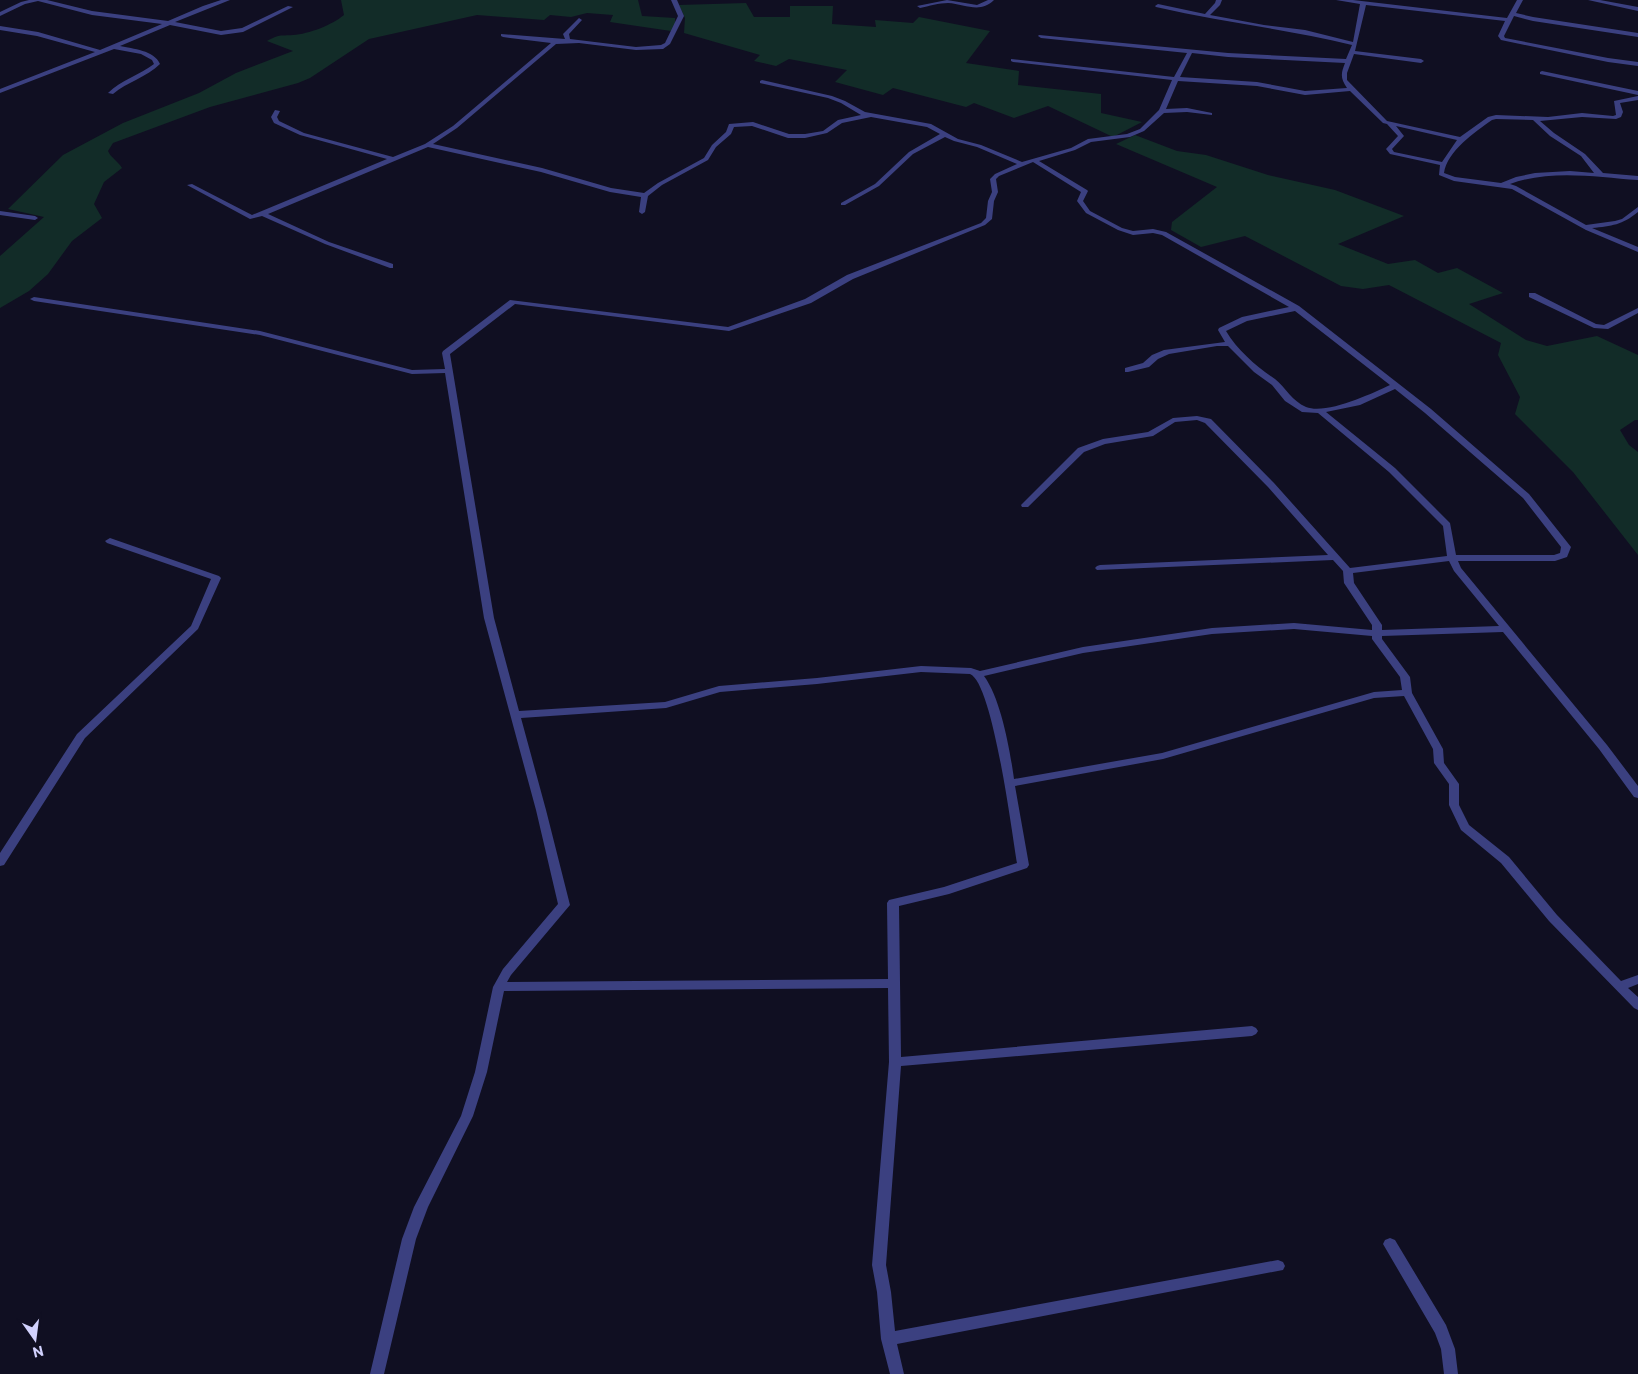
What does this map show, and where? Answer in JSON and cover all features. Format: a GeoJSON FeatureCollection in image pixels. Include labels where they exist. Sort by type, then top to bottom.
{"type":"FeatureCollection","features":[{"type":"Feature","properties":{"kind":"street"},"geometry":{"type":"LineString","coordinates":[[0,14],[23,3],[38,0],[92,13],[221,32],[234,32],[243,30],[290,7]]}},
{"type":"Feature","properties":{"kind":"street"},"geometry":{"type":"LineString","coordinates":[[0,90],[114,47],[227,0]]}},
{"type":"Feature","properties":{"kind":"street"},"geometry":{"type":"LineString","coordinates":[[190,185],[252,218],[427,145],[455,127],[554,43],[568,41],[632,47],[663,47],[681,16],[674,0]]}},
{"type":"Feature","properties":{"kind":"street"},"geometry":{"type":"LineString","coordinates":[[920,6],[950,2],[983,7],[992,0]]}},
{"type":"Feature","properties":{"kind":"street"},"geometry":{"type":"LineString","coordinates":[[1206,16],[1218,4],[1219,0]]}},
{"type":"Feature","properties":{"kind":"street"},"geometry":{"type":"LineString","coordinates":[[1339,0],[1507,20]]}},
{"type":"Feature","properties":{"kind":"street"},"geometry":{"type":"LineString","coordinates":[[1520,0],[1513,14],[1507,20],[1502,36],[1504,39],[1608,60],[1638,64]]}},
{"type":"Feature","properties":{"kind":"street"},"geometry":{"type":"LineString","coordinates":[[1591,0],[1638,9]]}},
{"type":"Feature","properties":{"kind":"street"},"geometry":{"type":"LineString","coordinates":[[1363,4],[1355,44],[1344,73],[1344,80],[1381,120],[1390,124],[1460,139],[1481,127],[1490,118],[1535,119],[1577,115],[1614,118],[1619,116],[1620,112],[1616,102],[1638,98]]}},
{"type":"Feature","properties":{"kind":"street"},"geometry":{"type":"LineString","coordinates":[[1158,6],[1264,27],[1294,30],[1355,44]]}},
{"type":"Feature","properties":{"kind":"street"},"geometry":{"type":"LineString","coordinates":[[1513,14],[1533,19],[1638,35]]}},
{"type":"Feature","properties":{"kind":"street"},"geometry":{"type":"LineString","coordinates":[[568,41],[566,34],[579,20]]}},
{"type":"Feature","properties":{"kind":"street"},"geometry":{"type":"LineString","coordinates":[[0,28],[38,34],[100,52]]}},
{"type":"Feature","properties":{"kind":"street"},"geometry":{"type":"LineString","coordinates":[[503,35],[560,42]]}},
{"type":"Feature","properties":{"kind":"street"},"geometry":{"type":"LineString","coordinates":[[1041,36],[1235,55],[1349,61]]}},
{"type":"Feature","properties":{"kind":"street"},"geometry":{"type":"LineString","coordinates":[[111,94],[118,87],[151,70],[157,64],[155,58],[143,53],[114,47]]}},
{"type":"Feature","properties":{"kind":"street"},"geometry":{"type":"LineString","coordinates":[[377,1374],[409,1239],[421,1207],[467,1116],[481,1072],[499,986],[507,972],[564,906],[489,618],[446,353],[513,302],[729,329],[808,300],[850,277],[984,224],[989,219],[991,201],[995,192],[993,180],[997,175],[1022,164],[1073,149],[1090,140],[1136,133],[1162,111],[1178,79],[1183,63],[1191,51]]}},
{"type":"Feature","properties":{"kind":"street"},"geometry":{"type":"LineString","coordinates":[[1353,52],[1421,61]]}},
{"type":"Feature","properties":{"kind":"street"},"geometry":{"type":"LineString","coordinates":[[1013,60],[1178,79],[1257,84],[1305,93],[1351,89]]}},
{"type":"Feature","properties":{"kind":"street"},"geometry":{"type":"LineString","coordinates":[[1542,73],[1638,93]]}},
{"type":"Feature","properties":{"kind":"street"},"geometry":{"type":"LineString","coordinates":[[762,82],[830,97],[869,116]]}},
{"type":"Feature","properties":{"kind":"street"},"geometry":{"type":"LineString","coordinates":[[1162,111],[1187,110],[1210,114]]}},
{"type":"Feature","properties":{"kind":"street"},"geometry":{"type":"LineString","coordinates":[[277,111],[274,117],[276,122],[302,134],[392,159]]}},
{"type":"Feature","properties":{"kind":"street"},"geometry":{"type":"LineString","coordinates":[[642,212],[645,195],[660,184],[706,159],[714,146],[729,133],[731,125],[753,124],[788,136],[805,136],[825,132],[840,121],[869,116],[919,122],[1022,164]]}},
{"type":"Feature","properties":{"kind":"street"},"geometry":{"type":"LineString","coordinates":[[1535,119],[1548,133],[1586,158],[1593,169],[1601,175]]}},
{"type":"Feature","properties":{"kind":"street"},"geometry":{"type":"LineString","coordinates":[[1390,124],[1401,136],[1389,149],[1392,154],[1443,164]]}},
{"type":"Feature","properties":{"kind":"street"},"geometry":{"type":"LineString","coordinates":[[843,204],[877,185],[912,153],[945,134]]}},
{"type":"Feature","properties":{"kind":"street"},"geometry":{"type":"LineString","coordinates":[[1460,139],[1458,146],[1443,164],[1440,172],[1444,176],[1514,187],[1585,227],[1638,250]]}},
{"type":"Feature","properties":{"kind":"street"},"geometry":{"type":"LineString","coordinates":[[427,145],[542,170],[610,190],[645,195]]}},
{"type":"Feature","properties":{"kind":"street"},"geometry":{"type":"LineString","coordinates":[[1034,160],[1085,191],[1080,201],[1088,212],[1126,232],[1164,233],[1244,276],[1296,308],[1428,412],[1526,496],[1566,547],[1564,555],[1555,558],[1452,558],[1348,571]]}},
{"type":"Feature","properties":{"kind":"street"},"geometry":{"type":"LineString","coordinates":[[1503,185],[1518,179],[1553,174],[1638,178]]}},
{"type":"Feature","properties":{"kind":"street"},"geometry":{"type":"LineString","coordinates":[[1585,227],[1616,223],[1624,220],[1638,209]]}},
{"type":"Feature","properties":{"kind":"street"},"geometry":{"type":"LineString","coordinates":[[0,212],[35,218]]}},
{"type":"Feature","properties":{"kind":"street"},"geometry":{"type":"LineString","coordinates":[[262,214],[327,244],[390,266]]}},
{"type":"Feature","properties":{"kind":"street"},"geometry":{"type":"LineString","coordinates":[[1532,295],[1600,327],[1604,327],[1638,310]]}},
{"type":"Feature","properties":{"kind":"street"},"geometry":{"type":"LineString","coordinates":[[34,299],[260,333],[412,372],[449,371]]}},
{"type":"Feature","properties":{"kind":"street"},"geometry":{"type":"LineString","coordinates":[[1296,308],[1245,319],[1222,330],[1230,344],[1257,370],[1275,383],[1294,405],[1305,410],[1320,411],[1357,403],[1395,386]]}},
{"type":"Feature","properties":{"kind":"street"},"geometry":{"type":"LineString","coordinates":[[1128,370],[1146,365],[1155,357],[1167,352],[1218,344],[1230,344]]}},
{"type":"Feature","properties":{"kind":"street"},"geometry":{"type":"LineString","coordinates":[[1320,411],[1392,470],[1447,525],[1452,558],[1457,569],[1638,794]]}},
{"type":"Feature","properties":{"kind":"street"},"geometry":{"type":"LineString","coordinates":[[1025,505],[1081,450],[1103,442],[1150,434],[1173,420],[1197,418],[1208,421],[1271,486],[1348,571],[1349,583],[1377,625],[1378,639],[1404,676],[1408,693],[1438,749],[1439,763],[1454,784],[1454,805],[1465,827],[1506,860],[1553,918],[1638,1005]]}},
{"type":"Feature","properties":{"kind":"street"},"geometry":{"type":"LineString","coordinates":[[0,862],[81,736],[195,627],[216,578],[110,541]]}},
{"type":"Feature","properties":{"kind":"street"},"geometry":{"type":"LineString","coordinates":[[1100,568],[1335,557]]}},
{"type":"Feature","properties":{"kind":"street"},"geometry":{"type":"LineString","coordinates":[[515,715],[666,705],[719,688],[817,681],[921,669],[971,671],[978,674],[1083,650],[1212,631],[1294,626],[1377,633],[1504,629]]}},
{"type":"Feature","properties":{"kind":"street"},"geometry":{"type":"LineString","coordinates":[[897,1374],[889,1351],[884,1283],[879,1265],[895,1062],[893,903],[945,891],[1023,865],[1006,758],[988,696],[978,674]]}},
{"type":"Feature","properties":{"kind":"street"},"geometry":{"type":"LineString","coordinates":[[1009,783],[1163,756],[1374,695],[1408,693]]}},
{"type":"Feature","properties":{"kind":"street"},"geometry":{"type":"LineString","coordinates":[[1620,986],[1638,979]]}},
{"type":"Feature","properties":{"kind":"street"},"geometry":{"type":"LineString","coordinates":[[499,986],[894,983]]}},
{"type":"Feature","properties":{"kind":"street"},"geometry":{"type":"LineString","coordinates":[[895,1062],[1252,1031]]}},
{"type":"Feature","properties":{"kind":"street"},"geometry":{"type":"LineString","coordinates":[[1390,1244],[1441,1330],[1448,1349],[1451,1374]]}},
{"type":"Feature","properties":{"kind":"street"},"geometry":{"type":"LineString","coordinates":[[888,1339],[1278,1266]]}},
{"type":"Feature","properties":{"kind":"green space"},"geometry":{"type":"Polygon","coordinates":[[[341,0],[638,0],[642,16],[675,18],[675,24],[671,31],[610,22],[613,15],[587,13],[571,17],[550,15],[544,20],[477,15],[369,39],[310,78],[298,83],[210,107],[113,143],[108,151],[122,168],[104,182],[94,204],[102,218],[72,241],[48,274],[29,291],[0,308],[0,256],[44,217],[8,209],[63,155],[123,123],[199,93],[236,73],[293,51],[267,41],[275,37],[306,33],[333,22],[344,15],[341,0]]]}},
{"type":"Feature","properties":{"kind":"green space"},"geometry":{"type":"Polygon","coordinates":[[[746,3],[754,17],[790,17],[790,6],[833,6],[832,24],[876,27],[875,20],[913,23],[919,17],[990,31],[966,63],[1019,71],[1018,85],[1101,94],[1101,113],[1142,122],[1113,137],[1048,106],[1014,118],[974,103],[966,107],[893,88],[883,95],[835,82],[847,70],[789,59],[776,66],[754,61],[760,55],[684,33],[685,18],[679,5],[746,3]]]}},
{"type":"Feature","properties":{"kind":"green space"},"geometry":{"type":"Polygon","coordinates":[[[1135,135],[1177,151],[1206,155],[1268,175],[1335,190],[1404,216],[1338,244],[1388,264],[1415,260],[1438,273],[1457,268],[1503,293],[1469,304],[1526,340],[1547,346],[1597,336],[1638,355],[1638,420],[1620,430],[1629,445],[1638,452],[1638,555],[1573,472],[1515,414],[1520,397],[1498,355],[1501,343],[1389,285],[1363,289],[1341,286],[1245,236],[1201,247],[1171,230],[1172,222],[1217,187],[1116,144],[1135,135]]]}}]}
